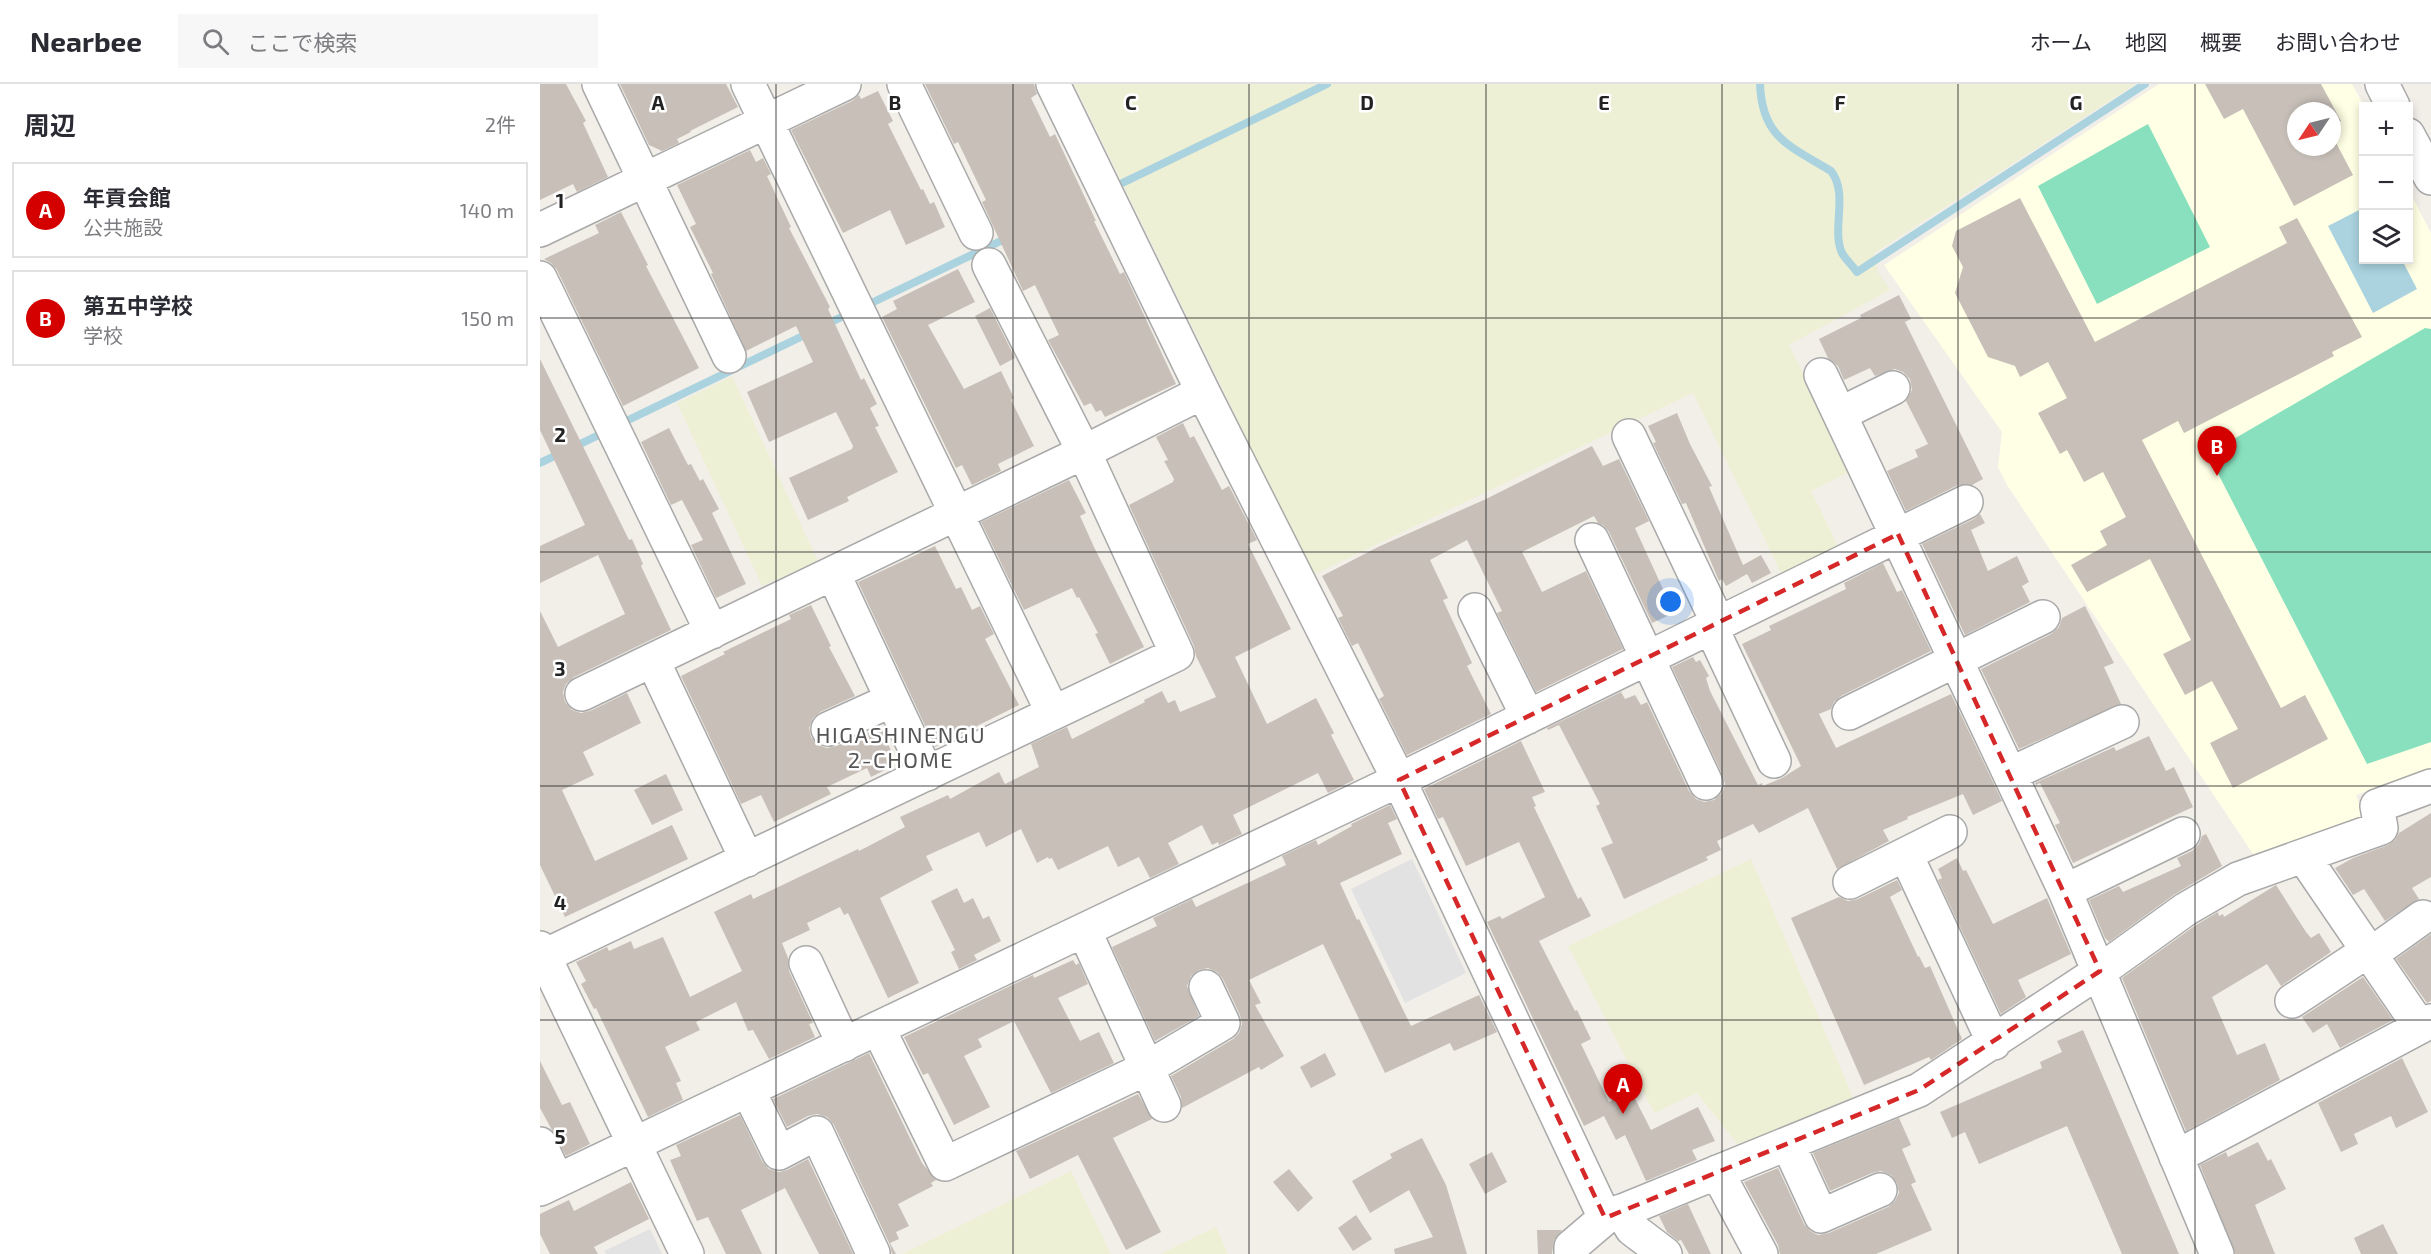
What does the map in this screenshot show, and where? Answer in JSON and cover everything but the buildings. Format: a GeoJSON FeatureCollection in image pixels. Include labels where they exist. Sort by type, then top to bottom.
{"type":"FeatureCollection","features":[{"type":"Feature","properties":{"kind":"street"},"geometry":{"type":"LineString","coordinates":[[599,84],[729,356]]}},
{"type":"Feature","properties":{"kind":"street"},"geometry":{"type":"LineString","coordinates":[[748,84],[1053,713]]}},
{"type":"Feature","properties":{"kind":"street"},"geometry":{"type":"LineString","coordinates":[[540,230],[844,84]]}},
{"type":"Feature","properties":{"kind":"street"},"geometry":{"type":"LineString","coordinates":[[904,84],[976,233]]}},
{"type":"Feature","properties":{"kind":"street"},"geometry":{"type":"LineString","coordinates":[[1053,84],[1203,392],[1399,780],[1613,1215],[1665,1254]]}},
{"type":"Feature","properties":{"kind":"street"},"geometry":{"type":"LineString","coordinates":[[2382,84],[2392,102]]}},
{"type":"Feature","properties":{"kind":"street"},"geometry":{"type":"LineString","coordinates":[[2413,143],[2431,178]]}},
{"type":"Feature","properties":{"kind":"street"},"geometry":{"type":"LineString","coordinates":[[687,1254],[542,952],[747,860],[1177,654],[1084,452],[988,265]]}},
{"type":"Feature","properties":{"kind":"street"},"geometry":{"type":"LineString","coordinates":[[540,278],[712,632]]}},
{"type":"Feature","properties":{"kind":"street"},"geometry":{"type":"LineString","coordinates":[[1821,375],[2065,891],[2217,1254]]}},
{"type":"Feature","properties":{"kind":"street"},"geometry":{"type":"LineString","coordinates":[[1840,414],[1893,388]]}},
{"type":"Feature","properties":{"kind":"street"},"geometry":{"type":"LineString","coordinates":[[582,694],[1084,452],[1203,392]]}},
{"type":"Feature","properties":{"kind":"street"},"geometry":{"type":"LineString","coordinates":[[1629,436],[1774,761]]}},
{"type":"Feature","properties":{"kind":"street"},"geometry":{"type":"LineString","coordinates":[[540,1144],[549,1185],[1399,780],[1966,502]]}},
{"type":"Feature","properties":{"kind":"street"},"geometry":{"type":"LineString","coordinates":[[1592,540],[1706,783]]}},
{"type":"Feature","properties":{"kind":"street"},"geometry":{"type":"LineString","coordinates":[[833,573],[927,774]]}},
{"type":"Feature","properties":{"kind":"street"},"geometry":{"type":"LineString","coordinates":[[1474,610],[1528,717]]}},
{"type":"Feature","properties":{"kind":"street"},"geometry":{"type":"LineString","coordinates":[[1850,713],[2043,617]]}},
{"type":"Feature","properties":{"kind":"street"},"geometry":{"type":"LineString","coordinates":[[653,661],[747,860]]}},
{"type":"Feature","properties":{"kind":"street"},"geometry":{"type":"LineString","coordinates":[[828,729],[892,700]]}},
{"type":"Feature","properties":{"kind":"street"},"geometry":{"type":"LineString","coordinates":[[2010,774],[2122,722]]}},
{"type":"Feature","properties":{"kind":"street"},"geometry":{"type":"LineString","coordinates":[[1571,1254],[1571,1247],[1613,1215],[1919,1090],[1994,1043],[2186,909],[2238,879],[2381,828],[2377,806],[2431,786]]}},
{"type":"Feature","properties":{"kind":"street"},"geometry":{"type":"LineString","coordinates":[[1850,882],[1950,832]]}},
{"type":"Feature","properties":{"kind":"street"},"geometry":{"type":"LineString","coordinates":[[2065,891],[2183,834]]}},
{"type":"Feature","properties":{"kind":"street"},"geometry":{"type":"LineString","coordinates":[[1906,855],[1994,1043]]}},
{"type":"Feature","properties":{"kind":"street"},"geometry":{"type":"LineString","coordinates":[[2176,1157],[2426,1024],[2370,952],[2304,857]]}},
{"type":"Feature","properties":{"kind":"street"},"geometry":{"type":"LineString","coordinates":[[2292,1001],[2422,917]]}},
{"type":"Feature","properties":{"kind":"street"},"geometry":{"type":"LineString","coordinates":[[1084,930],[1164,1105]]}},
{"type":"Feature","properties":{"kind":"street"},"geometry":{"type":"LineString","coordinates":[[806,963],[844,1044]]}},
{"type":"Feature","properties":{"kind":"street"},"geometry":{"type":"LineString","coordinates":[[878,1028],[945,1164],[1147,1068],[1223,1023],[1206,987]]}},
{"type":"Feature","properties":{"kind":"street"},"geometry":{"type":"LineString","coordinates":[[748,1090],[779,1153],[817,1133],[873,1253]]}},
{"type":"Feature","properties":{"kind":"street"},"geometry":{"type":"LineString","coordinates":[[1788,1144],[1821,1216],[1880,1190]]}},
{"type":"Feature","properties":{"kind":"street"},"geometry":{"type":"LineString","coordinates":[[1717,1173],[1761,1254]]}},
{"type":"Feature","properties":{"kind":"highlighted area"},"geometry":{"type":"Polygon","coordinates":[[[1898,534],[2100,971],[1919,1090],[1605,1218],[1399,780],[1898,534]]]}},
{"type":"Feature","properties":{"kind":"shaded area"},"geometry":{"type":"Polygon","coordinates":[[[1074,84],[2136,84],[1874,253],[1878,272],[1890,290],[1789,345],[1852,471],[1811,491],[1839,548],[1782,575],[1693,393],[1313,575],[1074,84]]]}},
{"type":"Feature","properties":{"kind":"shaded area"},"geometry":{"type":"Polygon","coordinates":[[[2159,84],[2352,84],[2362,102],[2359,102],[2359,264],[2413,264],[2413,198],[2431,233],[2431,769],[2356,795],[2364,818],[2255,857],[2007,485],[1998,467],[2002,432],[1884,265],[2159,84]]]}},
{"type":"Feature","properties":{"kind":"shaded area"},"geometry":{"type":"Polygon","coordinates":[[[732,376],[818,561],[762,586],[677,403],[732,376]]]}},
{"type":"Feature","properties":{"kind":"shaded area"},"geometry":{"type":"Polygon","coordinates":[[[1412,859],[1466,973],[1405,1003],[1351,889],[1412,859]]]}},
{"type":"Feature","properties":{"kind":"shaded area"},"geometry":{"type":"Polygon","coordinates":[[[1751,859],[1855,1102],[1739,1146],[1697,1093],[1654,1113],[1568,946],[1751,859]]]}},
{"type":"Feature","properties":{"kind":"shaded area"},"geometry":{"type":"Polygon","coordinates":[[[1071,1171],[1111,1254],[902,1254],[1071,1171]]]}},
{"type":"Feature","properties":{"kind":"shaded area"},"geometry":{"type":"Polygon","coordinates":[[[1216,1227],[1228,1254],[1160,1254],[1216,1227]]]}},
{"type":"Feature","properties":{"kind":"shaded area"},"geometry":{"type":"Polygon","coordinates":[[[650,1229],[662,1254],[606,1254],[604,1251],[650,1229]]]}},
{"type":"Feature","properties":{"kind":"green space"},"geometry":{"type":"Polygon","coordinates":[[[2148,124],[2210,247],[2097,304],[2038,186],[2148,124]]]}},
{"type":"Feature","properties":{"kind":"green space"},"geometry":{"type":"Polygon","coordinates":[[[2425,328],[2431,329],[2431,742],[2367,764],[2208,454],[2425,328]]]}},
{"type":"Feature","properties":{"kind":"water"},"geometry":{"type":"Polygon","coordinates":[[[2359,210],[2359,264],[2404,264],[2417,289],[2373,313],[2328,226],[2359,210]]]}},
{"type":"Feature","properties":{"kind":"waterway"},"geometry":{"type":"LineString","coordinates":[[1112,188],[1327,84]]}},
{"type":"Feature","properties":{"kind":"waterway"},"geometry":{"type":"LineString","coordinates":[[1760,84],[1766,117],[1773,129],[1791,147],[1831,171],[1836,180],[1839,190],[1839,244],[1842,253],[1857,272],[2145,84]]}},
{"type":"Feature","properties":{"kind":"waterway"},"geometry":{"type":"LineString","coordinates":[[863,307],[1009,237]]}},
{"type":"Feature","properties":{"kind":"waterway"},"geometry":{"type":"LineString","coordinates":[[825,325],[850,313]]}},
{"type":"Feature","properties":{"kind":"waterway"},"geometry":{"type":"LineString","coordinates":[[620,424],[809,333]]}},
{"type":"Feature","properties":{"kind":"waterway"},"geometry":{"type":"LineString","coordinates":[[574,447],[607,431]]}},
{"type":"Feature","properties":{"kind":"waterway"},"geometry":{"type":"LineString","coordinates":[[540,463],[561,453]]}},
{"type":"Feature","properties":{"kind":"place","name":"第五中学校"},"geometry":{"type":"Point","coordinates":[2217,476]}},
{"type":"Feature","properties":{"kind":"place","name":"年貢会館"},"geometry":{"type":"Point","coordinates":[1623,1114]}},
{"type":"Feature","properties":{"kind":"district","name":"HIGASHINENGU 2-CHOME"},"geometry":{"type":"Point","coordinates":[901,748]}}]}
